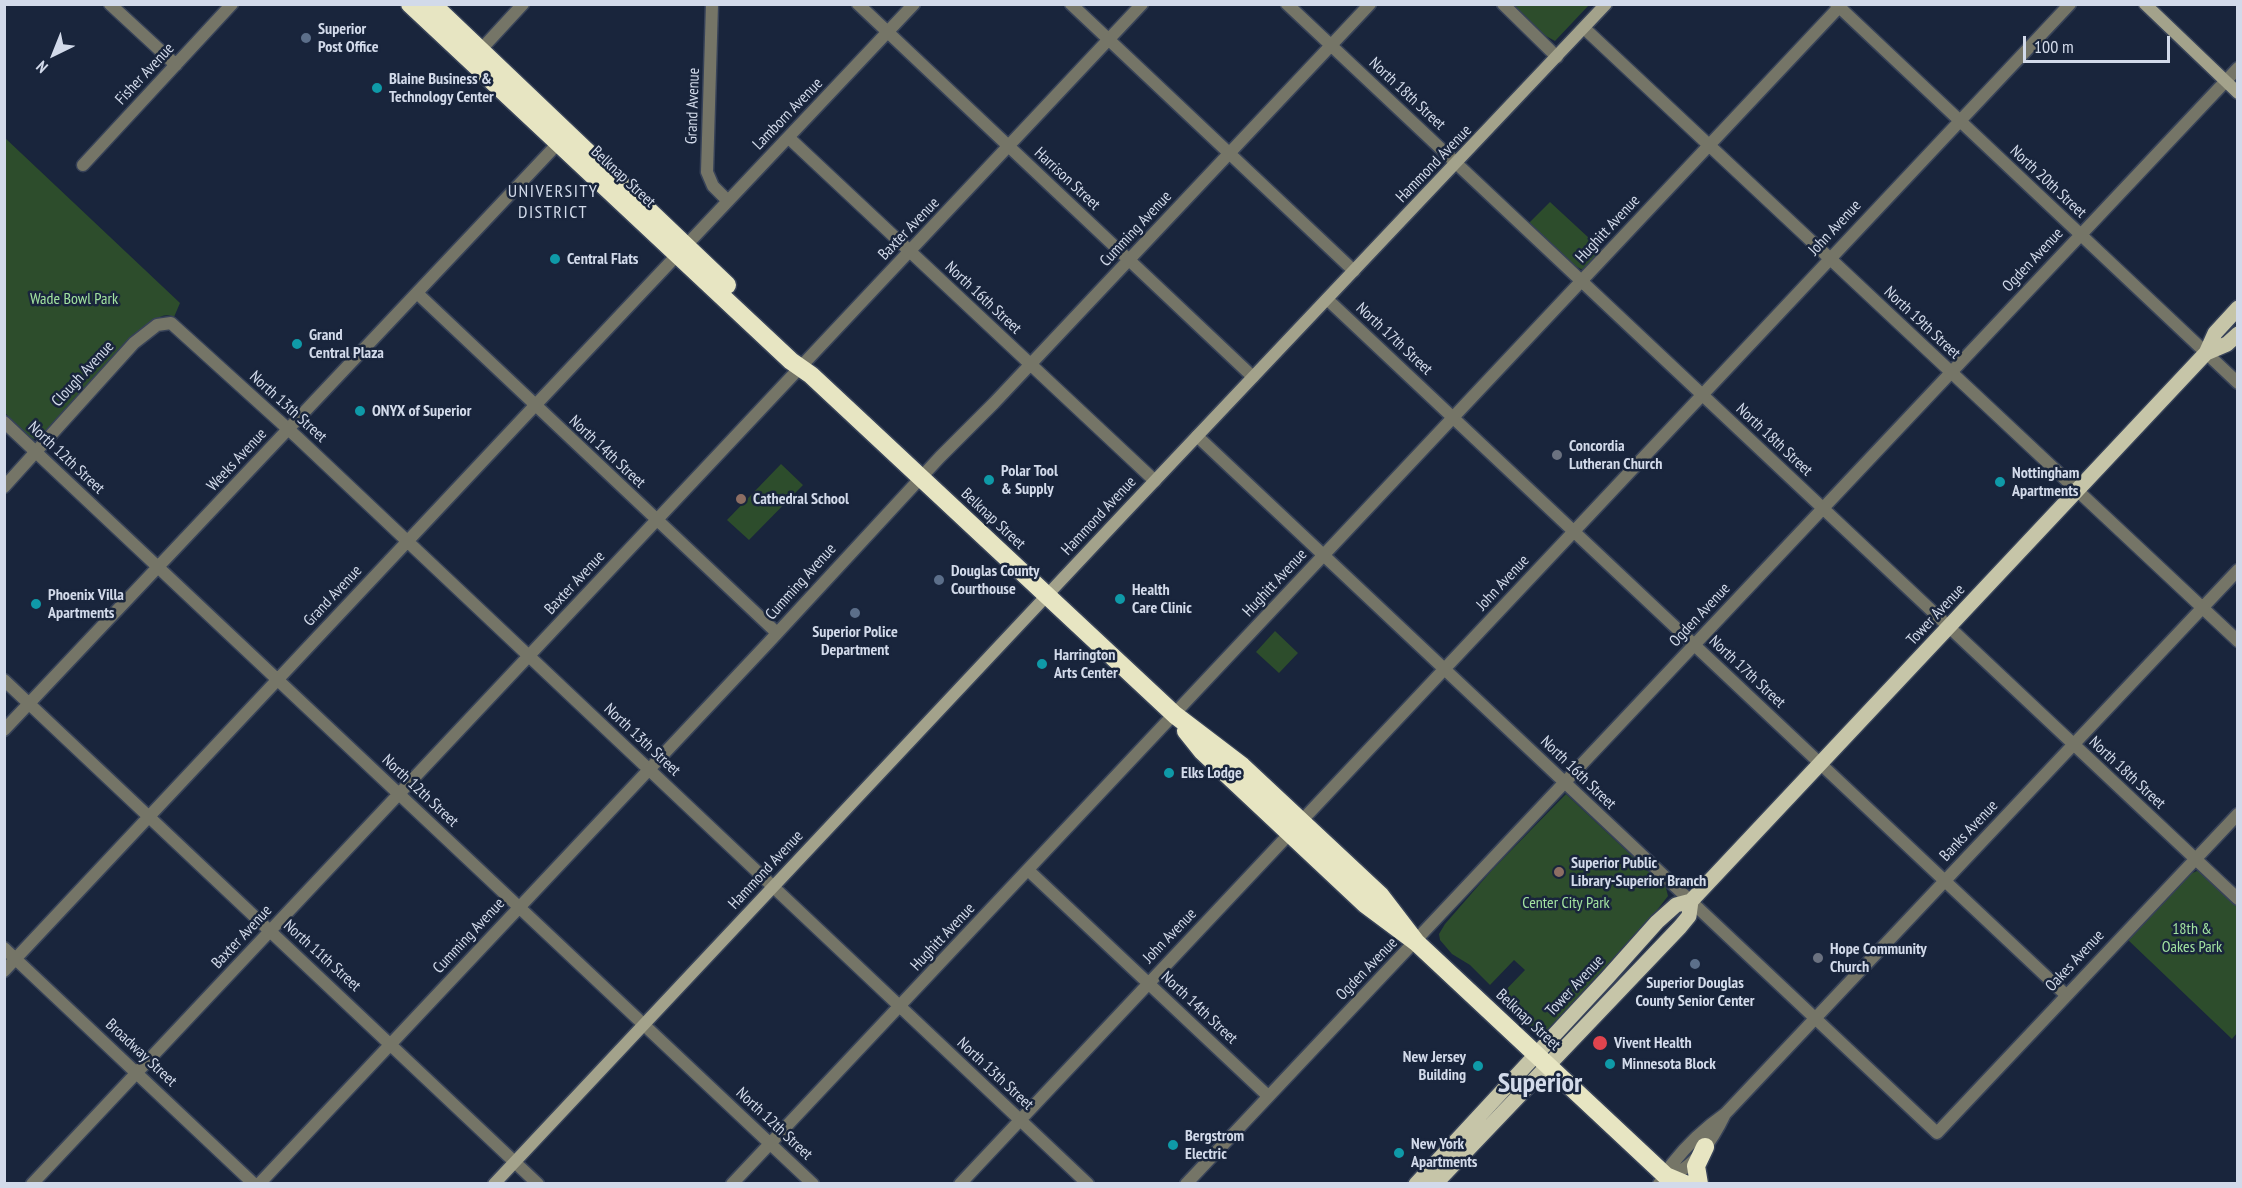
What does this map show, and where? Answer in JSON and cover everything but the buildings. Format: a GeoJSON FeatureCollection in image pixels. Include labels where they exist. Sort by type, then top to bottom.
{"type":"FeatureCollection","features":[{"type":"Feature","properties":{"kind":"highway","name":"Belknap Street"},"geometry":{"type":"LineString","coordinates":[[410,4],[475,55],[681,250],[799,353],[806,369],[920,478],[1175,715],[1235,760],[1296,828],[1380,895],[1416,942],[1542,1060],[1664,1181]]}},
{"type":"Feature","properties":{"kind":"highway","name":"Belknap Street"},"geometry":{"type":"LineString","coordinates":[[432,4],[475,55]]}},
{"type":"Feature","properties":{"kind":"highway"},"geometry":{"type":"LineString","coordinates":[[1699,1184],[1696,1166],[1706,1147]]}},
{"type":"Feature","properties":{"kind":"highway"},"geometry":{"type":"LineString","coordinates":[[1664,1181],[1685,1184]]}},
{"type":"Feature","properties":{"kind":"main road","name":"Tower Avenue"},"geometry":{"type":"LineString","coordinates":[[1416,1184],[1432,1176],[1542,1060],[1687,919],[1691,901],[2206,353],[2215,333],[2238,308]]}},
{"type":"Feature","properties":{"kind":"main road","name":"Tower Avenue"},"geometry":{"type":"LineString","coordinates":[[2206,353],[2227,344],[2238,334]]}},
{"type":"Feature","properties":{"kind":"main road"},"geometry":{"type":"LineString","coordinates":[[1422,1184],[1432,1176]]}},
{"type":"Feature","properties":{"kind":"street"},"geometry":{"type":"LineString","coordinates":[[110,4],[176,65]]}},
{"type":"Feature","properties":{"kind":"street","name":"Fisher Avenue"},"geometry":{"type":"LineString","coordinates":[[83,165],[232,4]]}},
{"type":"Feature","properties":{"kind":"street"},"geometry":{"type":"LineString","coordinates":[[475,55],[524,4]]}},
{"type":"Feature","properties":{"kind":"street","name":"Grand Avenue"},"geometry":{"type":"LineString","coordinates":[[712,4],[707,172],[712,186],[728,201]]}},
{"type":"Feature","properties":{"kind":"street","name":"Harrison Street"},"geometry":{"type":"LineString","coordinates":[[858,4],[1253,377]]}},
{"type":"Feature","properties":{"kind":"street","name":"Lamborn Avenue"},"geometry":{"type":"LineString","coordinates":[[681,250],[914,4]]}},
{"type":"Feature","properties":{"kind":"street"},"geometry":{"type":"LineString","coordinates":[[1071,4],[1354,271]]}},
{"type":"Feature","properties":{"kind":"street","name":"Baxter Avenue"},"geometry":{"type":"LineString","coordinates":[[32,1184],[657,521],[806,369],[910,252],[1142,4]]}},
{"type":"Feature","properties":{"kind":"street","name":"North 18th Street"},"geometry":{"type":"LineString","coordinates":[[1287,4],[2238,899]]}},
{"type":"Feature","properties":{"kind":"street","name":"Cumming Avenue"},"geometry":{"type":"LineString","coordinates":[[256,1184],[650,769],[920,478],[1030,365],[1370,4]]}},
{"type":"Feature","properties":{"kind":"street"},"geometry":{"type":"LineString","coordinates":[[1503,4],[1557,57]]}},
{"type":"Feature","properties":{"kind":"street","name":"Hammond Avenue"},"geometry":{"type":"LineString","coordinates":[[494,1184],[1606,4]]}},
{"type":"Feature","properties":{"kind":"street","name":"John Avenue"},"geometry":{"type":"LineString","coordinates":[[960,1184],[2070,4]]}},
{"type":"Feature","properties":{"kind":"street"},"geometry":{"type":"LineString","coordinates":[[2145,4],[2238,93]]}},
{"type":"Feature","properties":{"kind":"street","name":"North 20th Street"},"geometry":{"type":"LineString","coordinates":[[1839,6],[2238,382]]}},
{"type":"Feature","properties":{"kind":"street","name":"Hughitt Avenue"},"geometry":{"type":"LineString","coordinates":[[732,1184],[1839,6]]}},
{"type":"Feature","properties":{"kind":"street","name":"North 19th Street"},"geometry":{"type":"LineString","coordinates":[[1584,28],[2238,641]]}},
{"type":"Feature","properties":{"kind":"street","name":"Ogden Avenue"},"geometry":{"type":"LineString","coordinates":[[1186,1184],[2238,68]]}},
{"type":"Feature","properties":{"kind":"street","name":"Weeks Avenue"},"geometry":{"type":"LineString","coordinates":[[4,730],[563,138]]}},
{"type":"Feature","properties":{"kind":"street","name":"North 16th Street"},"geometry":{"type":"LineString","coordinates":[[789,138],[1155,481]]}},
{"type":"Feature","properties":{"kind":"street","name":"Grand Avenue"},"geometry":{"type":"LineString","coordinates":[[4,971],[681,250]]}},
{"type":"Feature","properties":{"kind":"street","name":"North 14th Street"},"geometry":{"type":"LineString","coordinates":[[417,293],[777,633]]}},
{"type":"Feature","properties":{"kind":"street","name":"North 17th Street"},"geometry":{"type":"LineString","coordinates":[[1328,299],[2066,995]]}},
{"type":"Feature","properties":{"kind":"street","name":"Clough Avenue"},"geometry":{"type":"LineString","coordinates":[[4,487],[134,343],[157,325],[165,322],[171,323]]}},
{"type":"Feature","properties":{"kind":"street","name":"North 13th Street"},"geometry":{"type":"LineString","coordinates":[[171,323],[289,429],[1088,1184]]}},
{"type":"Feature","properties":{"kind":"street","name":"North 12th Street"},"geometry":{"type":"LineString","coordinates":[[4,422],[813,1184]]}},
{"type":"Feature","properties":{"kind":"street","name":"North 16th Street"},"geometry":{"type":"LineString","coordinates":[[1197,436],[1938,1133]]}},
{"type":"Feature","properties":{"kind":"street","name":"Banks Avenue"},"geometry":{"type":"LineString","coordinates":[[1664,1181],[1671,1166],[1695,1139],[1725,1114],[2238,570]]}},
{"type":"Feature","properties":{"kind":"street","name":"North 11th Street"},"geometry":{"type":"LineString","coordinates":[[4,680],[538,1184]]}},
{"type":"Feature","properties":{"kind":"street","name":"Oakes Avenue"},"geometry":{"type":"LineString","coordinates":[[1938,1133],[2238,814]]}},
{"type":"Feature","properties":{"kind":"street","name":"North 14th Street"},"geometry":{"type":"LineString","coordinates":[[1028,870],[1268,1096]]}},
{"type":"Feature","properties":{"kind":"street","name":"Broadway Street"},"geometry":{"type":"LineString","coordinates":[[4,948],[256,1184]]}},
{"type":"Feature","properties":{"kind":"street","name":"Banks Avenue"},"geometry":{"type":"LineString","coordinates":[[1664,1181],[1681,1172],[1706,1147],[1718,1130],[1725,1114]]}},
{"type":"Feature","properties":{"kind":"green space"},"geometry":{"type":"Polygon","coordinates":[[[1512,5],[1589,5],[1555,41],[1544,35],[1512,5]]]}},
{"type":"Feature","properties":{"kind":"green space","name":"Wade Bowl Park"},"geometry":{"type":"Polygon","coordinates":[[[4,137],[180,303],[174,317],[161,316],[143,330],[42,436],[34,439],[29,437],[5,413],[4,137]]]}},
{"type":"Feature","properties":{"kind":"green space"},"geometry":{"type":"Polygon","coordinates":[[[1550,202],[1603,251],[1583,270],[1575,266],[1529,223],[1550,202]]]}},
{"type":"Feature","properties":{"kind":"green space"},"geometry":{"type":"Polygon","coordinates":[[[781,464],[803,485],[749,540],[727,520],[781,464]]]}},
{"type":"Feature","properties":{"kind":"green space"},"geometry":{"type":"Polygon","coordinates":[[[1275,631],[1298,653],[1279,673],[1256,652],[1275,631]]]}},
{"type":"Feature","properties":{"kind":"green space","name":"Center City Park"},"geometry":{"type":"Polygon","coordinates":[[[1566,794],[1666,888],[1668,896],[1640,932],[1552,1026],[1545,1030],[1538,1030],[1523,1022],[1499,997],[1525,970],[1514,960],[1490,985],[1470,965],[1452,954],[1440,940],[1439,934],[1492,870],[1566,794]]]}},
{"type":"Feature","properties":{"kind":"green space","name":"18th & Oakes Park"},"geometry":{"type":"Polygon","coordinates":[[[2197,871],[2201,872],[2237,907],[2237,1033],[2232,1039],[2128,940],[2188,875],[2197,871]]]}},
{"type":"Feature","properties":{"kind":"place","name":"Superior Post Office"},"geometry":{"type":"Point","coordinates":[306,38]}},
{"type":"Feature","properties":{"kind":"place","name":"Blaine Business & Technology Center"},"geometry":{"type":"Point","coordinates":[377,88]}},
{"type":"Feature","properties":{"kind":"place","name":"Central Flats"},"geometry":{"type":"Point","coordinates":[555,259]}},
{"type":"Feature","properties":{"kind":"place","name":"Grand Central Plaza"},"geometry":{"type":"Point","coordinates":[297,344]}},
{"type":"Feature","properties":{"kind":"place","name":"ONYX of Superior"},"geometry":{"type":"Point","coordinates":[360,411]}},
{"type":"Feature","properties":{"kind":"place","name":"Concordia Lutheran Church"},"geometry":{"type":"Point","coordinates":[1557,455]}},
{"type":"Feature","properties":{"kind":"place","name":"Polar Tool & Supply"},"geometry":{"type":"Point","coordinates":[989,480]}},
{"type":"Feature","properties":{"kind":"place","name":"Nottingham Apartments"},"geometry":{"type":"Point","coordinates":[2000,482]}},
{"type":"Feature","properties":{"kind":"place","name":"Cathedral School"},"geometry":{"type":"Point","coordinates":[741,499]}},
{"type":"Feature","properties":{"kind":"place","name":"Douglas County Courthouse"},"geometry":{"type":"Point","coordinates":[939,580]}},
{"type":"Feature","properties":{"kind":"place","name":"Health Care Clinic"},"geometry":{"type":"Point","coordinates":[1120,599]}},
{"type":"Feature","properties":{"kind":"place","name":"Phoenix Villa Apartments"},"geometry":{"type":"Point","coordinates":[36,604]}},
{"type":"Feature","properties":{"kind":"place","name":"Superior Police Department"},"geometry":{"type":"Point","coordinates":[855,613]}},
{"type":"Feature","properties":{"kind":"place","name":"Harrington Arts Center"},"geometry":{"type":"Point","coordinates":[1042,664]}},
{"type":"Feature","properties":{"kind":"place","name":"Elks Lodge"},"geometry":{"type":"Point","coordinates":[1169,773]}},
{"type":"Feature","properties":{"kind":"place","name":"Superior Public Library-Superior Branch"},"geometry":{"type":"Point","coordinates":[1559,872]}},
{"type":"Feature","properties":{"kind":"place","name":"Hope Community Church"},"geometry":{"type":"Point","coordinates":[1818,958]}},
{"type":"Feature","properties":{"kind":"place","name":"Superior Douglas County Senior Center"},"geometry":{"type":"Point","coordinates":[1695,964]}},
{"type":"Feature","properties":{"kind":"place","name":"Vivent Health"},"geometry":{"type":"Point","coordinates":[1600,1043]}},
{"type":"Feature","properties":{"kind":"place","name":"Minnesota Block"},"geometry":{"type":"Point","coordinates":[1610,1064]}},
{"type":"Feature","properties":{"kind":"place","name":"New Jersey Building"},"geometry":{"type":"Point","coordinates":[1478,1066]}},
{"type":"Feature","properties":{"kind":"place","name":"Bergstrom Electric"},"geometry":{"type":"Point","coordinates":[1173,1145]}},
{"type":"Feature","properties":{"kind":"place","name":"New York Apartments"},"geometry":{"type":"Point","coordinates":[1399,1153]}},
{"type":"Feature","properties":{"kind":"district","name":"UNIVERSITY DISTRICT"},"geometry":{"type":"Point","coordinates":[553,202]}},
{"type":"Feature","properties":{"kind":"district","name":"Superior"},"geometry":{"type":"Point","coordinates":[1540,1084]}}]}
